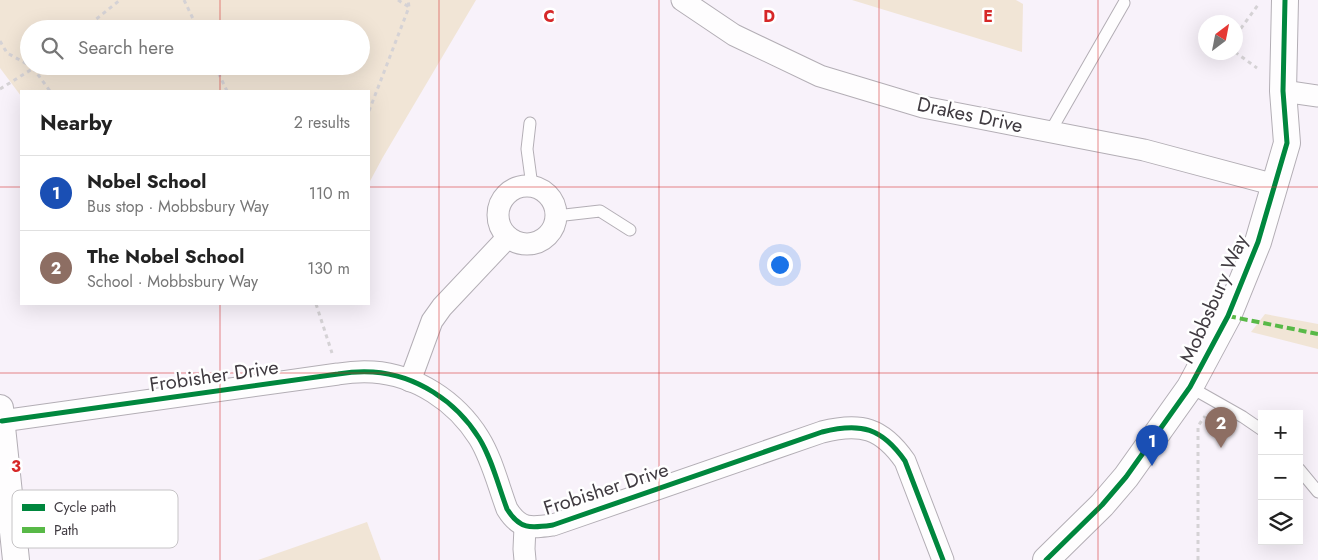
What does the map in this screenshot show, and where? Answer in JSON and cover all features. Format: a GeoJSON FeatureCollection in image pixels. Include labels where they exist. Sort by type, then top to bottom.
{"type":"FeatureCollection","features":[{"type":"Feature","properties":{"kind":"street","name":"Drakes Drive"},"geometry":{"type":"LineString","coordinates":[[682,0],[734,35],[820,76],[923,107],[1144,150],[1275,185]]}},
{"type":"Feature","properties":{"kind":"street","name":"Mobbsbury Way"},"geometry":{"type":"LineString","coordinates":[[1046,560],[1102,505],[1126,477],[1190,387],[1228,316],[1258,242],[1287,142],[1283,91],[1285,0]]}},
{"type":"Feature","properties":{"kind":"street"},"geometry":{"type":"LineString","coordinates":[[1283,91],[1318,96]]}},
{"type":"Feature","properties":{"kind":"street"},"geometry":{"type":"LineString","coordinates":[[522,186],[532,186],[550,196],[555,206],[556,216],[550,233],[534,243],[525,244],[508,237],[498,221],[498,211],[500,202],[506,194],[522,186]]}},
{"type":"Feature","properties":{"kind":"street"},"geometry":{"type":"LineString","coordinates":[[410,381],[425,336],[442,307],[508,237]]}},
{"type":"Feature","properties":{"kind":"street","name":"Frobisher Drive"},"geometry":{"type":"LineString","coordinates":[[1,415],[338,374],[372,372],[388,374],[426,388],[443,399],[471,426],[487,455],[507,509],[516,522],[526,527],[553,525],[822,432],[841,427],[854,427],[865,429],[883,437],[896,447],[906,461],[943,560]]}},
{"type":"Feature","properties":{"kind":"street"},"geometry":{"type":"LineString","coordinates":[[1,415],[3,461],[12,530]]}},
{"type":"Feature","properties":{"kind":"street","name":"Frobisher Drive"},"geometry":{"type":"LineString","coordinates":[[525,560],[526,527]]}},
{"type":"Feature","properties":{"kind":"lane"},"geometry":{"type":"LineString","coordinates":[[1050,132],[1124,3]]}},
{"type":"Feature","properties":{"kind":"lane"},"geometry":{"type":"LineString","coordinates":[[530,123],[527,149],[532,186]]}},
{"type":"Feature","properties":{"kind":"lane"},"geometry":{"type":"LineString","coordinates":[[556,216],[600,211],[630,230]]}},
{"type":"Feature","properties":{"kind":"lane"},"geometry":{"type":"LineString","coordinates":[[1190,387],[1243,416],[1258,427]]}},
{"type":"Feature","properties":{"kind":"lane"},"geometry":{"type":"LineString","coordinates":[[1303,473],[1317,488]]}},
{"type":"Feature","properties":{"kind":"path"},"geometry":{"type":"LineString","coordinates":[[95,20],[120,0]]}},
{"type":"Feature","properties":{"kind":"path"},"geometry":{"type":"LineString","coordinates":[[184,0],[194,20]]}},
{"type":"Feature","properties":{"kind":"path"},"geometry":{"type":"LineString","coordinates":[[398,0],[409,7]]}},
{"type":"Feature","properties":{"kind":"path"},"geometry":{"type":"LineString","coordinates":[[370,108],[409,7],[408,0]]}},
{"type":"Feature","properties":{"kind":"path"},"geometry":{"type":"LineString","coordinates":[[1243,26],[1262,0]]}},
{"type":"Feature","properties":{"kind":"path"},"geometry":{"type":"LineString","coordinates":[[0,41],[7,53],[20,60]]}},
{"type":"Feature","properties":{"kind":"path"},"geometry":{"type":"LineString","coordinates":[[0,89],[21,75]]}},
{"type":"Feature","properties":{"kind":"path"},"geometry":{"type":"LineString","coordinates":[[39,75],[49,90]]}},
{"type":"Feature","properties":{"kind":"path"},"geometry":{"type":"LineString","coordinates":[[219,75],[227,90]]}},
{"type":"Feature","properties":{"kind":"path"},"geometry":{"type":"LineString","coordinates":[[316,305],[338,374]]}},
{"type":"Feature","properties":{"kind":"path"},"geometry":{"type":"LineString","coordinates":[[1198,560],[1198,426],[1214,401]]}},
{"type":"Feature","properties":{"kind":"shaded area"},"geometry":{"type":"Polygon","coordinates":[[[0,0],[476,0],[370,181],[370,90],[20,90],[20,95],[0,68],[0,0]]]}},
{"type":"Feature","properties":{"kind":"shaded area"},"geometry":{"type":"Polygon","coordinates":[[[852,0],[1016,0],[1023,4],[1022,52],[852,0]]]}},
{"type":"Feature","properties":{"kind":"shaded area"},"geometry":{"type":"Polygon","coordinates":[[[1265,314],[1318,324],[1318,349],[1251,332],[1265,314]]]}},
{"type":"Feature","properties":{"kind":"shaded area"},"geometry":{"type":"Polygon","coordinates":[[[367,522],[381,560],[258,560],[367,522]]]}},
{"type":"Feature","properties":{"kind":"marked path"},"geometry":{"type":"LineString","coordinates":[[1228,316],[1318,334]]}},
{"type":"Feature","properties":{"kind":"cycle path"},"geometry":{"type":"LineString","coordinates":[[1046,560],[1102,505],[1126,477],[1190,387],[1228,316],[1258,242],[1287,143],[1283,91],[1285,0]]}},
{"type":"Feature","properties":{"kind":"cycle path"},"geometry":{"type":"LineString","coordinates":[[2,421],[347,373],[369,372],[389,374],[404,378],[434,392],[459,412],[484,446],[507,509],[521,524],[532,527],[553,525],[822,432],[859,428],[869,430],[888,441],[905,461],[943,560]]}},
{"type":"Feature","properties":{"kind":"place","name":"The Nobel School"},"geometry":{"type":"Point","coordinates":[1221,448]}},
{"type":"Feature","properties":{"kind":"place","name":"Nobel School"},"geometry":{"type":"Point","coordinates":[1152,466]}}]}
